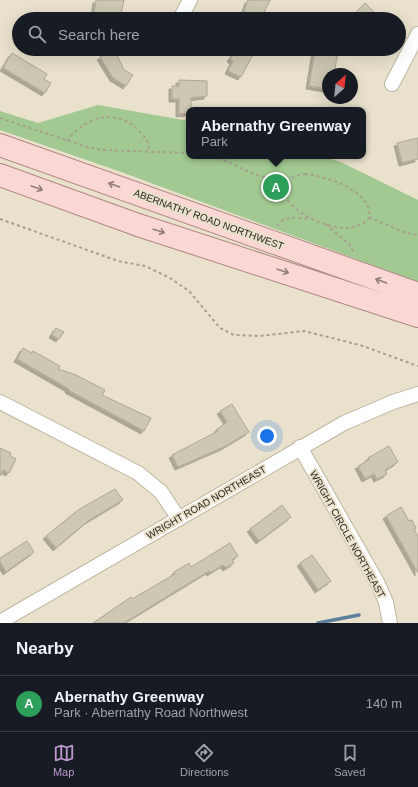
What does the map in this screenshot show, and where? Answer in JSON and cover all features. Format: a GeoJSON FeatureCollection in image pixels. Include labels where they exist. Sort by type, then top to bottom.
{"type":"FeatureCollection","features":[{"type":"Feature","properties":{"kind":"main road","name":"ABERNATHY ROAD NORTHWEST"},"geometry":{"type":"LineString","coordinates":[[0,144],[418,294]]}},
{"type":"Feature","properties":{"kind":"main road"},"geometry":{"type":"LineString","coordinates":[[0,175],[138,225],[418,316]]}},
{"type":"Feature","properties":{"kind":"street"},"geometry":{"type":"LineString","coordinates":[[184,12],[190,0]]}},
{"type":"Feature","properties":{"kind":"street"},"geometry":{"type":"LineString","coordinates":[[392,84],[418,34]]}},
{"type":"Feature","properties":{"kind":"street","name":"WRIGHT ROAD NORTHEAST"},"geometry":{"type":"LineString","coordinates":[[0,622],[300,448],[368,412],[418,394]]}},
{"type":"Feature","properties":{"kind":"street"},"geometry":{"type":"LineString","coordinates":[[0,402],[138,473],[161,492],[179,519]]}},
{"type":"Feature","properties":{"kind":"street","name":"WRIGHT CIRCLE NORTHEAST"},"geometry":{"type":"LineString","coordinates":[[300,448],[377,582],[386,602],[390,623]]}},
{"type":"Feature","properties":{"kind":"path"},"geometry":{"type":"LineString","coordinates":[[67,141],[81,126],[89,121],[102,117],[115,117],[124,120],[135,127],[145,137],[149,150]]}},
{"type":"Feature","properties":{"kind":"path"},"geometry":{"type":"LineString","coordinates":[[0,118],[67,141],[102,150],[149,150],[186,153]]}},
{"type":"Feature","properties":{"kind":"path"},"geometry":{"type":"LineString","coordinates":[[216,159],[233,164],[256,175],[286,183]]}},
{"type":"Feature","properties":{"kind":"path"},"geometry":{"type":"LineString","coordinates":[[305,174],[332,179],[359,195],[368,206],[369,217],[366,223],[352,228],[326,224],[311,219],[288,201],[284,190],[286,183],[291,178],[305,174]]}},
{"type":"Feature","properties":{"kind":"path"},"geometry":{"type":"LineString","coordinates":[[369,217],[404,232],[418,235]]}},
{"type":"Feature","properties":{"kind":"path"},"geometry":{"type":"LineString","coordinates":[[0,219],[118,261],[145,266],[170,278],[189,290],[220,328],[234,335],[260,336],[304,331],[360,345],[418,366]]}},
{"type":"Feature","properties":{"kind":"path"},"geometry":{"type":"LineString","coordinates":[[275,229],[282,219],[311,219]]}},
{"type":"Feature","properties":{"kind":"path"},"geometry":{"type":"LineString","coordinates":[[326,224],[351,246],[355,257]]}},
{"type":"Feature","properties":{"kind":"green space"},"geometry":{"type":"Polygon","coordinates":[[[98,105],[186,120],[186,159],[332,159],[343,163],[418,200],[418,282],[124,173],[0,130],[0,111],[38,123],[98,105]]]}},
{"type":"Feature","properties":{"kind":"building"},"geometry":{"type":"Polygon","coordinates":[[[96,0],[124,0],[121,12],[94,12],[96,0]]]}},
{"type":"Feature","properties":{"kind":"building"},"geometry":{"type":"Polygon","coordinates":[[[248,0],[270,0],[264,12],[244,12],[248,0]]]}},
{"type":"Feature","properties":{"kind":"building"},"geometry":{"type":"Polygon","coordinates":[[[365,3],[374,12],[356,12],[365,3]]]}},
{"type":"Feature","properties":{"kind":"building"},"geometry":{"type":"Polygon","coordinates":[[[12,53],[12,56],[17,56],[47,74],[44,79],[51,83],[45,93],[3,68],[12,53]]]}},
{"type":"Feature","properties":{"kind":"building"},"geometry":{"type":"Polygon","coordinates":[[[117,56],[124,70],[133,75],[126,86],[113,78],[100,57],[117,56]]]}},
{"type":"Feature","properties":{"kind":"building"},"geometry":{"type":"Polygon","coordinates":[[[232,56],[252,56],[241,77],[228,71],[233,61],[230,59],[232,56]]]}},
{"type":"Feature","properties":{"kind":"building"},"geometry":{"type":"Polygon","coordinates":[[[314,56],[337,56],[335,68],[322,68],[322,88],[309,86],[314,56]]]}},
{"type":"Feature","properties":{"kind":"building"},"geometry":{"type":"Polygon","coordinates":[[[179,80],[207,81],[207,96],[191,98],[191,107],[186,107],[186,113],[179,114],[179,99],[172,99],[172,86],[179,86],[179,80]]]}},
{"type":"Feature","properties":{"kind":"building"},"geometry":{"type":"Polygon","coordinates":[[[418,138],[418,159],[402,163],[397,143],[418,138]]]}},
{"type":"Feature","properties":{"kind":"building"},"geometry":{"type":"Polygon","coordinates":[[[56,328],[64,332],[59,339],[52,335],[56,328]]]}},
{"type":"Feature","properties":{"kind":"building"},"geometry":{"type":"Polygon","coordinates":[[[23,348],[32,353],[33,351],[60,366],[58,369],[76,375],[105,390],[102,395],[151,418],[144,431],[68,390],[69,389],[17,359],[23,348]]]}},
{"type":"Feature","properties":{"kind":"building"},"geometry":{"type":"Polygon","coordinates":[[[232,404],[249,432],[224,447],[178,467],[172,455],[218,431],[217,429],[227,422],[220,411],[232,404]]]}},
{"type":"Feature","properties":{"kind":"building"},"geometry":{"type":"Polygon","coordinates":[[[389,446],[398,462],[385,470],[387,474],[377,479],[374,474],[365,479],[358,466],[369,460],[368,458],[389,446]]]}},
{"type":"Feature","properties":{"kind":"building"},"geometry":{"type":"Polygon","coordinates":[[[0,448],[11,453],[10,456],[16,459],[9,473],[3,470],[0,476],[0,448]]]}},
{"type":"Feature","properties":{"kind":"building"},"geometry":{"type":"Polygon","coordinates":[[[115,489],[123,500],[88,521],[56,548],[46,536],[78,510],[115,489]]]}},
{"type":"Feature","properties":{"kind":"building"},"geometry":{"type":"Polygon","coordinates":[[[282,505],[291,517],[259,541],[250,529],[282,505]]]}},
{"type":"Feature","properties":{"kind":"building"},"geometry":{"type":"Polygon","coordinates":[[[401,507],[409,521],[412,520],[416,528],[414,529],[418,537],[418,573],[386,516],[401,507]]]}},
{"type":"Feature","properties":{"kind":"building"},"geometry":{"type":"Polygon","coordinates":[[[27,541],[34,552],[6,572],[0,562],[0,558],[27,541]]]}},
{"type":"Feature","properties":{"kind":"building"},"geometry":{"type":"Polygon","coordinates":[[[230,543],[238,556],[232,560],[234,563],[226,568],[223,565],[210,573],[209,571],[124,623],[93,623],[131,597],[132,599],[175,574],[174,572],[189,563],[191,567],[230,543]]]}},
{"type":"Feature","properties":{"kind":"building"},"geometry":{"type":"Polygon","coordinates":[[[312,555],[331,581],[318,590],[300,563],[312,555]]]}},
{"type":"Feature","properties":{"kind":"waterway"},"geometry":{"type":"LineString","coordinates":[[318,623],[359,615]]}},
{"type":"Feature","properties":{"kind":"place","name":"Abernathy Greenway"},"geometry":{"type":"Point","coordinates":[276,187]}}]}
